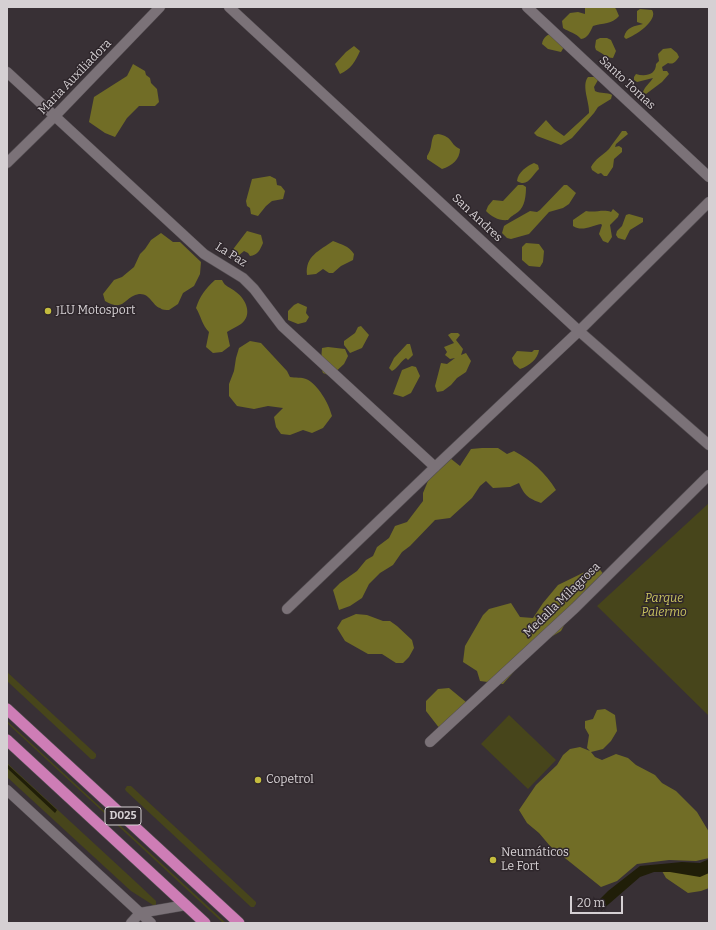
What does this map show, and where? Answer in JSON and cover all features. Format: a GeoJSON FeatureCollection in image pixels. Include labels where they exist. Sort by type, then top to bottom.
{"type":"FeatureCollection","features":[{"type":"Feature","properties":{"kind":"highway","name":"D025"},"geometry":{"type":"LineString","coordinates":[[7,708],[239,923]]}},
{"type":"Feature","properties":{"kind":"highway","name":"D025"},"geometry":{"type":"LineString","coordinates":[[7,740],[205,923]]}},
{"type":"Feature","properties":{"kind":"street","name":"Maria Auxiliadora"},"geometry":{"type":"LineString","coordinates":[[7,163],[55,116],[160,7]]}},
{"type":"Feature","properties":{"kind":"street","name":"San Andres"},"geometry":{"type":"LineString","coordinates":[[229,7],[579,331],[709,445]]}},
{"type":"Feature","properties":{"kind":"street","name":"Santo Tomas"},"geometry":{"type":"LineString","coordinates":[[527,7],[709,177]]}},
{"type":"Feature","properties":{"kind":"street","name":"La Paz"},"geometry":{"type":"LineString","coordinates":[[7,72],[204,254],[243,278],[254,289],[282,326],[435,467]]}},
{"type":"Feature","properties":{"kind":"street"},"geometry":{"type":"LineString","coordinates":[[287,609],[579,331],[709,202]]}},
{"type":"Feature","properties":{"kind":"street","name":"Medalla Milagrosa"},"geometry":{"type":"LineString","coordinates":[[430,742],[574,608],[709,474]]}},
{"type":"Feature","properties":{"kind":"street"},"geometry":{"type":"LineString","coordinates":[[7,790],[151,923]]}},
{"type":"Feature","properties":{"kind":"street"},"geometry":{"type":"LineString","coordinates":[[131,923],[140,913],[186,905]]}},
{"type":"Feature","properties":{"kind":"green space","name":"Parque Palermo"},"geometry":{"type":"Polygon","coordinates":[[[709,503],[709,716],[597,606],[709,503]]]}},
{"type":"Feature","properties":{"kind":"green space"},"geometry":{"type":"Polygon","coordinates":[[[7,672],[96,754],[96,757],[91,759],[7,681],[7,672]]]}},
{"type":"Feature","properties":{"kind":"green space"},"geometry":{"type":"Polygon","coordinates":[[[509,715],[556,760],[528,789],[481,744],[509,715]]]}},
{"type":"Feature","properties":{"kind":"green space"},"geometry":{"type":"Polygon","coordinates":[[[7,721],[226,923],[223,923],[7,723],[7,721]]]}},
{"type":"Feature","properties":{"kind":"green space"},"geometry":{"type":"Polygon","coordinates":[[[7,763],[156,901],[156,905],[153,905],[131,891],[7,777],[7,763]]]}},
{"type":"Feature","properties":{"kind":"green space"},"geometry":{"type":"Polygon","coordinates":[[[127,786],[131,786],[256,902],[254,907],[251,907],[126,791],[125,789],[127,786]]]}},
{"type":"Feature","properties":{"kind":"shaded area"},"geometry":{"type":"Polygon","coordinates":[[[585,7],[614,7],[619,16],[614,21],[593,26],[587,36],[581,39],[563,28],[562,21],[570,13],[578,12],[585,14],[585,7]]]}},
{"type":"Feature","properties":{"kind":"shaded area"},"geometry":{"type":"Polygon","coordinates":[[[640,9],[652,10],[652,18],[645,27],[635,35],[626,39],[624,37],[629,29],[643,24],[637,22],[637,11],[640,9]]]}},
{"type":"Feature","properties":{"kind":"shaded area"},"geometry":{"type":"Polygon","coordinates":[[[554,33],[564,47],[561,52],[548,49],[542,44],[543,39],[546,36],[554,33]]]}},
{"type":"Feature","properties":{"kind":"shaded area"},"geometry":{"type":"Polygon","coordinates":[[[600,38],[607,38],[611,40],[616,51],[613,58],[596,50],[596,40],[600,38]]]}},
{"type":"Feature","properties":{"kind":"shaded area"},"geometry":{"type":"Polygon","coordinates":[[[354,46],[360,51],[358,55],[350,67],[340,74],[335,64],[354,46]]]}},
{"type":"Feature","properties":{"kind":"shaded area"},"geometry":{"type":"Polygon","coordinates":[[[671,48],[679,57],[673,63],[668,63],[662,67],[663,71],[667,71],[669,74],[662,82],[646,94],[643,92],[653,78],[637,82],[634,80],[634,77],[636,74],[646,75],[652,73],[659,61],[658,54],[663,49],[671,48]]]}},
{"type":"Feature","properties":{"kind":"shaded area"},"geometry":{"type":"Polygon","coordinates":[[[133,64],[145,71],[146,75],[150,78],[151,83],[157,89],[159,102],[155,106],[139,106],[127,118],[115,137],[105,133],[89,122],[94,97],[127,76],[133,64]]]}},
{"type":"Feature","properties":{"kind":"shaded area"},"geometry":{"type":"Polygon","coordinates":[[[588,77],[595,77],[598,80],[594,87],[595,91],[612,95],[611,99],[598,107],[572,138],[561,145],[537,136],[534,133],[546,120],[554,129],[564,136],[589,113],[585,85],[588,77]]]}},
{"type":"Feature","properties":{"kind":"shaded area"},"geometry":{"type":"Polygon","coordinates":[[[622,131],[626,131],[628,134],[616,144],[615,147],[619,146],[622,148],[622,152],[614,159],[613,167],[607,176],[604,176],[601,173],[598,174],[592,170],[591,167],[597,159],[609,149],[622,131]]]}},
{"type":"Feature","properties":{"kind":"shaded area"},"geometry":{"type":"Polygon","coordinates":[[[438,134],[447,137],[460,149],[459,156],[455,162],[442,169],[427,159],[434,135],[438,134]]]}},
{"type":"Feature","properties":{"kind":"shaded area"},"geometry":{"type":"Polygon","coordinates":[[[534,163],[538,165],[539,169],[530,180],[524,183],[517,181],[521,172],[534,163]]]}},
{"type":"Feature","properties":{"kind":"shaded area"},"geometry":{"type":"Polygon","coordinates":[[[270,176],[276,179],[277,185],[281,186],[285,191],[283,199],[272,201],[258,216],[251,214],[250,208],[247,206],[246,201],[252,179],[270,176]]]}},
{"type":"Feature","properties":{"kind":"shaded area"},"geometry":{"type":"Polygon","coordinates":[[[518,185],[523,185],[526,187],[524,204],[518,212],[508,220],[502,220],[486,211],[493,200],[503,201],[518,185]]]}},
{"type":"Feature","properties":{"kind":"shaded area"},"geometry":{"type":"Polygon","coordinates":[[[564,185],[567,185],[576,193],[569,204],[563,208],[549,212],[529,234],[511,239],[507,238],[502,233],[504,226],[507,224],[530,211],[537,212],[540,210],[564,185]]]}},
{"type":"Feature","properties":{"kind":"shaded area"},"geometry":{"type":"Polygon","coordinates":[[[613,209],[619,214],[610,225],[612,237],[608,243],[603,241],[599,234],[601,224],[583,229],[573,226],[573,220],[586,211],[611,212],[613,209]]]}},
{"type":"Feature","properties":{"kind":"shaded area"},"geometry":{"type":"Polygon","coordinates":[[[629,214],[643,218],[643,222],[630,230],[625,240],[618,238],[616,235],[617,231],[622,226],[626,215],[629,214]]]}},
{"type":"Feature","properties":{"kind":"shaded area"},"geometry":{"type":"Polygon","coordinates":[[[247,231],[261,235],[263,243],[260,250],[255,255],[250,256],[244,251],[238,256],[232,255],[231,252],[247,231]]]}},
{"type":"Feature","properties":{"kind":"shaded area"},"geometry":{"type":"Polygon","coordinates":[[[161,233],[173,242],[180,242],[201,262],[200,274],[194,286],[183,293],[178,304],[169,310],[161,309],[143,294],[134,295],[121,305],[112,304],[105,301],[103,294],[114,280],[122,277],[134,267],[140,254],[151,240],[161,233]]]}},
{"type":"Feature","properties":{"kind":"shaded area"},"geometry":{"type":"Polygon","coordinates":[[[333,241],[349,249],[354,254],[353,260],[341,266],[333,273],[329,273],[323,269],[316,274],[307,275],[308,263],[314,255],[333,241]]]}},
{"type":"Feature","properties":{"kind":"shaded area"},"geometry":{"type":"Polygon","coordinates":[[[526,243],[539,244],[544,251],[543,262],[540,267],[529,266],[522,260],[522,247],[526,243]]]}},
{"type":"Feature","properties":{"kind":"shaded area"},"geometry":{"type":"Polygon","coordinates":[[[215,280],[222,280],[226,286],[240,295],[247,307],[247,316],[241,324],[227,332],[230,346],[222,352],[213,353],[206,347],[209,332],[196,308],[203,293],[215,280]]]}},
{"type":"Feature","properties":{"kind":"shaded area"},"geometry":{"type":"Polygon","coordinates":[[[298,303],[307,307],[306,313],[309,317],[306,322],[298,324],[288,320],[288,311],[298,303]]]}},
{"type":"Feature","properties":{"kind":"shaded area"},"geometry":{"type":"Polygon","coordinates":[[[361,326],[369,335],[362,348],[350,353],[344,345],[344,341],[355,333],[358,327],[361,326]]]}},
{"type":"Feature","properties":{"kind":"shaded area"},"geometry":{"type":"Polygon","coordinates":[[[451,333],[458,333],[460,335],[456,340],[463,349],[461,355],[466,353],[471,361],[466,372],[443,391],[437,392],[435,386],[441,363],[447,364],[455,358],[450,359],[445,355],[447,352],[444,347],[454,343],[448,335],[451,333]]]}},
{"type":"Feature","properties":{"kind":"shaded area"},"geometry":{"type":"Polygon","coordinates":[[[250,341],[261,343],[287,371],[290,377],[303,378],[315,385],[326,400],[332,416],[323,428],[312,433],[303,430],[290,435],[281,434],[276,427],[274,417],[283,408],[268,406],[254,409],[237,406],[229,396],[229,384],[234,371],[239,348],[250,341]]]}},
{"type":"Feature","properties":{"kind":"shaded area"},"geometry":{"type":"Polygon","coordinates":[[[407,344],[410,344],[413,355],[408,360],[406,358],[402,361],[392,371],[389,368],[394,358],[407,344]]]}},
{"type":"Feature","properties":{"kind":"shaded area"},"geometry":{"type":"Polygon","coordinates":[[[328,347],[345,349],[348,356],[344,364],[331,376],[323,373],[321,368],[322,348],[328,347]]]}},
{"type":"Feature","properties":{"kind":"shaded area"},"geometry":{"type":"Polygon","coordinates":[[[534,350],[539,350],[537,356],[530,364],[520,369],[514,364],[512,358],[517,351],[532,352],[534,350]]]}},
{"type":"Feature","properties":{"kind":"shaded area"},"geometry":{"type":"Polygon","coordinates":[[[412,366],[416,367],[420,376],[411,393],[403,397],[393,394],[402,370],[412,366]]]}},
{"type":"Feature","properties":{"kind":"shaded area"},"geometry":{"type":"Polygon","coordinates":[[[498,448],[507,454],[514,451],[538,468],[556,490],[541,503],[527,496],[519,483],[510,487],[493,488],[486,481],[480,486],[472,498],[450,518],[435,520],[410,546],[402,552],[393,565],[380,573],[369,584],[362,598],[350,606],[339,610],[333,590],[357,571],[366,560],[373,556],[377,547],[389,538],[395,526],[407,522],[423,501],[423,493],[430,476],[450,458],[460,466],[471,449],[498,448]]]}},
{"type":"Feature","properties":{"kind":"shaded area"},"geometry":{"type":"Polygon","coordinates":[[[597,566],[605,576],[568,618],[561,631],[541,643],[503,684],[480,681],[477,671],[463,662],[465,646],[483,615],[489,609],[511,603],[520,617],[533,618],[558,585],[597,566]]]}},
{"type":"Feature","properties":{"kind":"shaded area"},"geometry":{"type":"Polygon","coordinates":[[[356,614],[367,615],[383,621],[390,621],[397,626],[412,640],[414,648],[409,657],[403,663],[396,663],[382,654],[368,654],[345,641],[337,628],[342,620],[356,614]]]}},
{"type":"Feature","properties":{"kind":"shaded area"},"geometry":{"type":"Polygon","coordinates":[[[449,688],[466,702],[440,729],[426,711],[426,701],[438,689],[449,688]]]}},
{"type":"Feature","properties":{"kind":"shaded area"},"geometry":{"type":"Polygon","coordinates":[[[605,709],[615,715],[617,731],[611,741],[603,749],[591,752],[595,757],[602,760],[616,754],[628,758],[636,765],[655,775],[662,783],[676,791],[697,812],[709,832],[709,858],[696,861],[669,860],[637,864],[617,881],[601,887],[550,846],[539,833],[527,823],[519,810],[536,785],[557,765],[563,755],[570,749],[580,747],[590,751],[587,748],[589,735],[585,728],[585,721],[593,719],[597,710],[605,709]]]}},
{"type":"Feature","properties":{"kind":"shaded area"},"geometry":{"type":"Polygon","coordinates":[[[7,764],[57,810],[55,813],[7,768],[7,764]]]}},
{"type":"Feature","properties":{"kind":"shaded area"},"geometry":{"type":"Polygon","coordinates":[[[709,859],[709,873],[700,877],[670,872],[654,872],[640,877],[602,910],[595,904],[608,891],[640,866],[682,862],[700,863],[709,859]]]}},
{"type":"Feature","properties":{"kind":"shaded area"},"geometry":{"type":"Polygon","coordinates":[[[709,870],[709,888],[688,893],[666,878],[662,871],[709,870]]]}},
{"type":"Feature","properties":{"kind":"place","name":"JLU Motosport"},"geometry":{"type":"Point","coordinates":[48,311]}},
{"type":"Feature","properties":{"kind":"place","name":"Copetrol"},"geometry":{"type":"Point","coordinates":[258,780]}},
{"type":"Feature","properties":{"kind":"place","name":"Neumáticos Le Fort"},"geometry":{"type":"Point","coordinates":[493,860]}}]}
